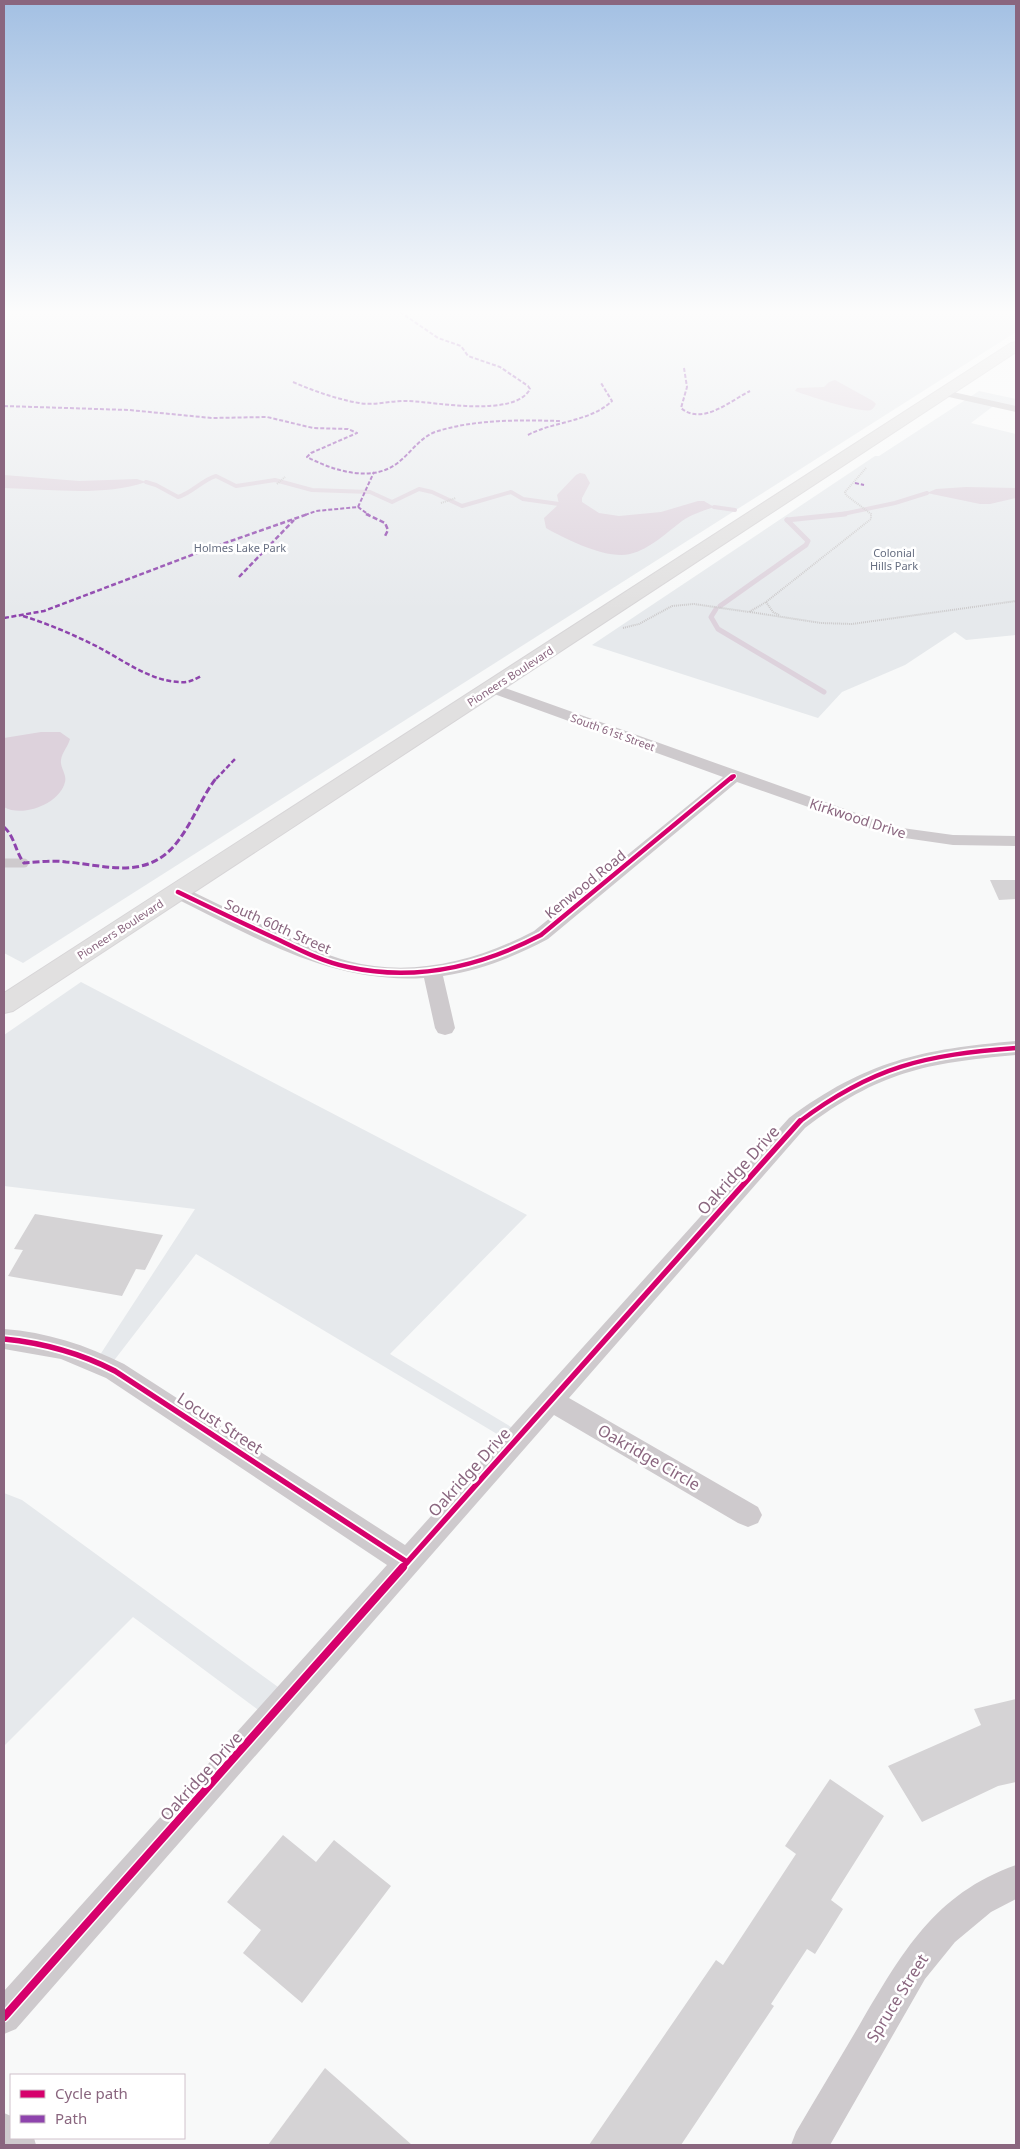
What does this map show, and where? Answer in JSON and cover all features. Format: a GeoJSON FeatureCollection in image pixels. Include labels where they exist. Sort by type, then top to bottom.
{"type":"FeatureCollection","features":[{"type":"Feature","properties":{"kind":"main road","name":"Pioneers Boulevard"},"geometry":{"type":"LineString","coordinates":[[4,1006],[914,412]]}},
{"type":"Feature","properties":{"kind":"street","name":"South 61st Street"},"geometry":{"type":"LineString","coordinates":[[491,688],[734,776]]}},
{"type":"Feature","properties":{"kind":"street","name":"Kirkwood Drive"},"geometry":{"type":"LineString","coordinates":[[734,776],[899,833],[923,838],[968,842],[1016,841]]}},
{"type":"Feature","properties":{"kind":"street","name":"Kenwood Road"},"geometry":{"type":"LineString","coordinates":[[432,972],[492,960],[516,950],[541,935],[734,776]]}},
{"type":"Feature","properties":{"kind":"street","name":"South 60th Street"},"geometry":{"type":"LineString","coordinates":[[178,892],[318,958],[343,966],[377,972],[432,972]]}},
{"type":"Feature","properties":{"kind":"street"},"geometry":{"type":"LineString","coordinates":[[432,972],[445,1028]]}},
{"type":"Feature","properties":{"kind":"street","name":"Oakridge Drive"},"geometry":{"type":"LineString","coordinates":[[4,2017],[797,1123],[821,1103],[850,1085],[887,1069],[929,1057],[966,1051],[1016,1048]]}},
{"type":"Feature","properties":{"kind":"street","name":"Locust Street"},"geometry":{"type":"LineString","coordinates":[[4,1339],[69,1350],[115,1370],[407,1562]]}},
{"type":"Feature","properties":{"kind":"street","name":"Oakridge Circle"},"geometry":{"type":"LineString","coordinates":[[550,1400],[748,1514]]}},
{"type":"Feature","properties":{"kind":"street","name":"Spruce Street"},"geometry":{"type":"LineString","coordinates":[[809,2145],[913,1966],[944,1930],[979,1900],[1016,1881]]}},
{"type":"Feature","properties":{"kind":"lane"},"geometry":{"type":"LineString","coordinates":[[4,863],[24,863]]}},
{"type":"Feature","properties":{"kind":"path"},"geometry":{"type":"LineString","coordinates":[[749,612],[766,602],[871,519],[868,512],[846,495],[845,492],[868,466]]}},
{"type":"Feature","properties":{"kind":"path"},"geometry":{"type":"LineString","coordinates":[[277,484],[285,477]]}},
{"type":"Feature","properties":{"kind":"path"},"geometry":{"type":"LineString","coordinates":[[441,503],[456,498]]}},
{"type":"Feature","properties":{"kind":"path"},"geometry":{"type":"LineString","coordinates":[[618,629],[639,624],[672,606],[694,604],[836,625],[1016,601]]}},
{"type":"Feature","properties":{"kind":"path"},"geometry":{"type":"LineString","coordinates":[[766,602],[773,612],[783,618]]}},
{"type":"Feature","properties":{"kind":"green space","name":"Holmes Lake Park"},"geometry":{"type":"Polygon","coordinates":[[[4,412],[890,412],[23,963],[4,953],[4,412]]]}},
{"type":"Feature","properties":{"kind":"green space","name":"Colonial Hills Park"},"geometry":{"type":"Polygon","coordinates":[[[946,412],[985,412],[971,423],[1016,434],[1016,635],[966,640],[955,632],[905,665],[842,692],[818,718],[592,645],[875,456],[879,456],[946,412]]]}},
{"type":"Feature","properties":{"kind":"green space"},"geometry":{"type":"Polygon","coordinates":[[[81,982],[527,1215],[390,1354],[521,1433],[512,1443],[196,1254],[109,1367],[96,1361],[195,1209],[4,1186],[4,1035],[81,982]]]}},
{"type":"Feature","properties":{"kind":"green space"},"geometry":{"type":"Polygon","coordinates":[[[4,1493],[22,1500],[289,1695],[269,1718],[133,1617],[4,1746],[4,1493]]]}},
{"type":"Feature","properties":{"kind":"shaded area"},"geometry":{"type":"Polygon","coordinates":[[[580,473],[585,474],[590,483],[582,498],[582,502],[599,513],[619,516],[661,512],[698,501],[704,501],[714,507],[686,519],[658,540],[637,552],[621,555],[610,554],[575,543],[546,528],[544,518],[559,504],[557,495],[580,473]]]}},
{"type":"Feature","properties":{"kind":"shaded area"},"geometry":{"type":"Polygon","coordinates":[[[4,475],[79,481],[137,479],[146,482],[129,487],[93,491],[4,488],[4,475]]]}},
{"type":"Feature","properties":{"kind":"shaded area"},"geometry":{"type":"Polygon","coordinates":[[[966,487],[1016,488],[1016,498],[990,504],[980,504],[927,493],[936,489],[966,487]]]}},
{"type":"Feature","properties":{"kind":"shaded area"},"geometry":{"type":"Polygon","coordinates":[[[41,732],[60,732],[70,739],[61,760],[65,779],[62,790],[48,802],[30,810],[20,811],[4,807],[4,738],[41,732]]]}},
{"type":"Feature","properties":{"kind":"building"},"geometry":{"type":"Polygon","coordinates":[[[990,880],[1016,880],[1016,899],[999,900],[990,880]]]}},
{"type":"Feature","properties":{"kind":"building"},"geometry":{"type":"Polygon","coordinates":[[[35,1214],[163,1235],[145,1270],[136,1269],[122,1296],[8,1276],[23,1250],[14,1249],[35,1214]]]}},
{"type":"Feature","properties":{"kind":"building"},"geometry":{"type":"Polygon","coordinates":[[[1016,1699],[1016,1782],[998,1786],[922,1822],[888,1766],[981,1725],[974,1709],[1016,1699]]]}},
{"type":"Feature","properties":{"kind":"building"},"geometry":{"type":"Polygon","coordinates":[[[830,1779],[884,1816],[831,1900],[843,1909],[815,1954],[807,1949],[771,2004],[774,2006],[681,2145],[589,2145],[716,1960],[723,1965],[796,1854],[785,1846],[830,1779]]]}},
{"type":"Feature","properties":{"kind":"building"},"geometry":{"type":"Polygon","coordinates":[[[283,1835],[316,1862],[334,1840],[391,1886],[302,2003],[243,1953],[261,1930],[227,1902],[283,1835]]]}},
{"type":"Feature","properties":{"kind":"building"},"geometry":{"type":"Polygon","coordinates":[[[325,2068],[412,2145],[268,2145],[325,2068]]]}},
{"type":"Feature","properties":{"kind":"waterway"},"geometry":{"type":"LineString","coordinates":[[146,482],[156,485],[178,497],[216,476],[236,486],[275,480],[312,490],[370,492],[392,502],[419,489],[432,492],[462,506],[511,492],[523,499],[559,504]]}},
{"type":"Feature","properties":{"kind":"waterway"},"geometry":{"type":"LineString","coordinates":[[841,514],[895,503],[927,493]]}},
{"type":"Feature","properties":{"kind":"waterway"},"geometry":{"type":"LineString","coordinates":[[714,507],[735,510]]}},
{"type":"Feature","properties":{"kind":"waterway"},"geometry":{"type":"LineString","coordinates":[[720,606],[806,545],[808,541],[787,520],[841,514]]}},
{"type":"Feature","properties":{"kind":"waterway"},"geometry":{"type":"LineString","coordinates":[[841,514],[845,514]]}},
{"type":"Feature","properties":{"kind":"waterway"},"geometry":{"type":"LineString","coordinates":[[716,609],[711,617],[718,629],[824,692]]}},
{"type":"Feature","properties":{"kind":"marked path"},"geometry":{"type":"LineString","coordinates":[[153,412],[212,418],[267,417],[286,420],[313,428],[348,429],[357,433],[311,453],[307,457],[329,467],[355,473],[380,472],[392,468],[421,440],[439,431],[501,422],[560,421]]}},
{"type":"Feature","properties":{"kind":"marked path"},"geometry":{"type":"LineString","coordinates":[[528,435],[537,430],[595,412]]}},
{"type":"Feature","properties":{"kind":"marked path"},"geometry":{"type":"LineString","coordinates":[[686,412],[696,415],[707,412]]}},
{"type":"Feature","properties":{"kind":"marked path"},"geometry":{"type":"LineString","coordinates":[[358,507],[374,472]]}},
{"type":"Feature","properties":{"kind":"marked path"},"geometry":{"type":"LineString","coordinates":[[855,483],[864,485]]}},
{"type":"Feature","properties":{"kind":"marked path"},"geometry":{"type":"LineString","coordinates":[[358,507],[363,512],[385,523],[388,530],[385,536]]}},
{"type":"Feature","properties":{"kind":"marked path"},"geometry":{"type":"LineString","coordinates":[[4,618],[44,611],[79,599],[205,550],[316,511],[358,507]]}},
{"type":"Feature","properties":{"kind":"marked path"},"geometry":{"type":"LineString","coordinates":[[239,577],[294,520]]}},
{"type":"Feature","properties":{"kind":"marked path"},"geometry":{"type":"LineString","coordinates":[[23,616],[71,634],[150,674],[179,682],[191,682],[201,676]]}},
{"type":"Feature","properties":{"kind":"marked path"},"geometry":{"type":"LineString","coordinates":[[4,827],[13,836],[20,859],[24,863],[63,861],[122,868],[137,868],[150,865],[162,858],[175,845],[214,781],[235,759]]}},
{"type":"Feature","properties":{"kind":"cycle path"},"geometry":{"type":"LineString","coordinates":[[178,892],[306,953],[346,967],[403,974],[461,967],[515,949],[541,935],[734,776]]}},
{"type":"Feature","properties":{"kind":"cycle path"},"geometry":{"type":"LineString","coordinates":[[4,2017],[797,1123],[823,1103],[849,1088],[874,1075],[900,1066],[954,1054],[1016,1048]]}},
{"type":"Feature","properties":{"kind":"cycle path"},"geometry":{"type":"LineString","coordinates":[[4,1339],[47,1345],[75,1353],[115,1371],[407,1562]]}}]}
